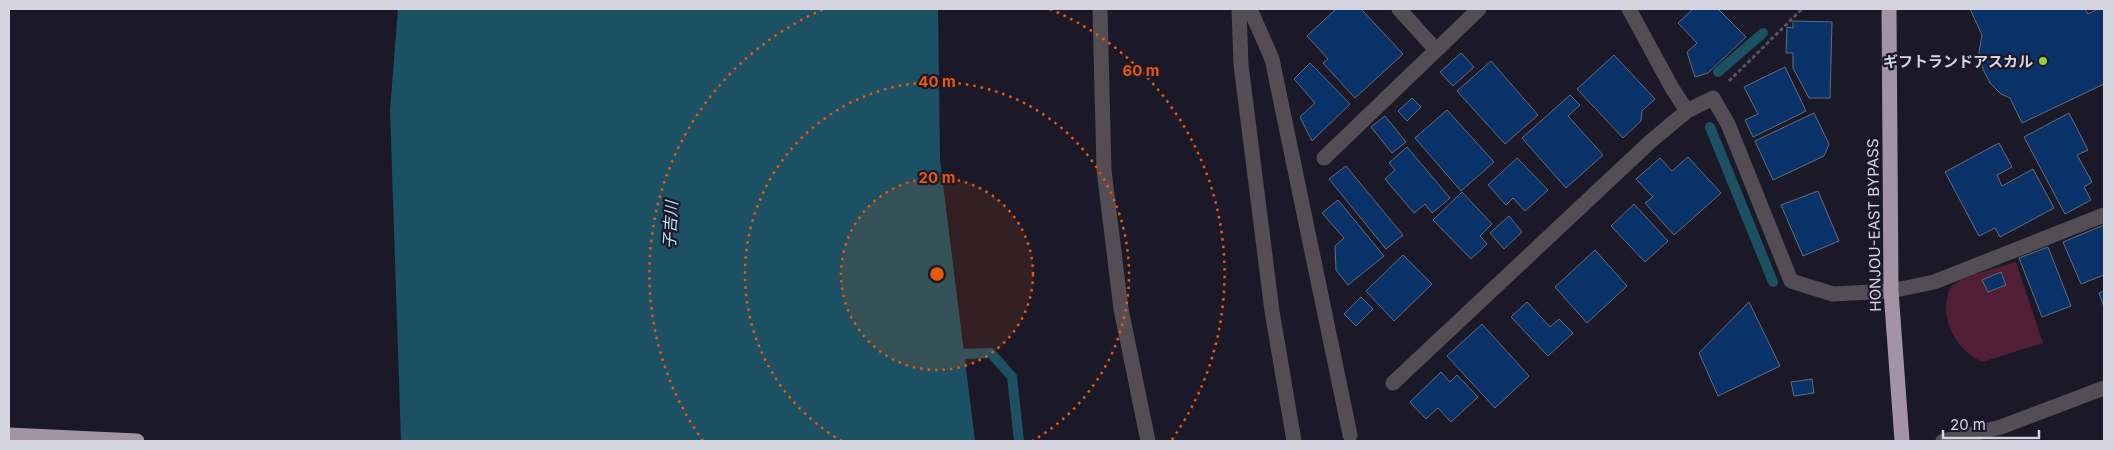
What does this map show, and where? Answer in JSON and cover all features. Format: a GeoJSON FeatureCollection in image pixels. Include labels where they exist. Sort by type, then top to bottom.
{"type":"FeatureCollection","features":[{"type":"Feature","properties":{"kind":"highway","name":"HONJOU-EAST BYPASS"},"geometry":{"type":"LineString","coordinates":[[1889,9],[1892,291],[1902,441]]}},
{"type":"Feature","properties":{"kind":"highway"},"geometry":{"type":"LineString","coordinates":[[9,436],[137,441]]}},
{"type":"Feature","properties":{"kind":"street"},"geometry":{"type":"LineString","coordinates":[[1100,9],[1104,170],[1121,309],[1148,441]]}},
{"type":"Feature","properties":{"kind":"street"},"geometry":{"type":"LineString","coordinates":[[1239,9],[1241,65],[1267,272],[1294,441]]}},
{"type":"Feature","properties":{"kind":"street"},"geometry":{"type":"LineString","coordinates":[[1250,9],[1272,59],[1350,435]]}},
{"type":"Feature","properties":{"kind":"street"},"geometry":{"type":"LineString","coordinates":[[1399,9],[1436,50]]}},
{"type":"Feature","properties":{"kind":"street"},"geometry":{"type":"LineString","coordinates":[[1324,158],[1480,9]]}},
{"type":"Feature","properties":{"kind":"street"},"geometry":{"type":"LineString","coordinates":[[1629,9],[1672,88],[1687,110]]}},
{"type":"Feature","properties":{"kind":"street"},"geometry":{"type":"LineString","coordinates":[[1394,383],[1651,141],[1687,110],[1713,98],[1728,124],[1791,281],[1833,294],[1892,291],[1934,282],[2104,215]]}},
{"type":"Feature","properties":{"kind":"street"},"geometry":{"type":"LineString","coordinates":[[1944,441],[2000,427],[2104,388]]}},
{"type":"Feature","properties":{"kind":"path"},"geometry":{"type":"LineString","coordinates":[[1713,98],[1802,9]]}},
{"type":"Feature","properties":{"kind":"shaded area"},"geometry":{"type":"Polygon","coordinates":[[[2016,262],[2043,343],[1982,362],[1966,351],[1954,336],[1947,318],[1946,309],[1949,291],[1953,285],[1967,277],[2016,262]]]}},
{"type":"Feature","properties":{"kind":"water","name":"子吉川"},"geometry":{"type":"Polygon","coordinates":[[[398,9],[938,9],[940,160],[975,441],[401,441],[390,110],[398,9]]]}},
{"type":"Feature","properties":{"kind":"building"},"geometry":{"type":"Polygon","coordinates":[[[1336,9],[1361,9],[1403,54],[1355,98],[1323,63],[1328,59],[1307,36],[1336,9]]]}},
{"type":"Feature","properties":{"kind":"building"},"geometry":{"type":"Polygon","coordinates":[[[1693,9],[1718,9],[1746,37],[1708,73],[1695,77],[1687,52],[1697,43],[1678,23],[1693,9]]]}},
{"type":"Feature","properties":{"kind":"building","name":"ギフトランドアスカル"},"geometry":{"type":"Polygon","coordinates":[[[1970,9],[2085,9],[2088,14],[2098,9],[2104,9],[2104,84],[2022,123],[2010,98],[2001,94],[1990,83],[1983,69],[1979,52],[1982,35],[1970,9]]]}},
{"type":"Feature","properties":{"kind":"building"},"geometry":{"type":"Polygon","coordinates":[[[1793,21],[1832,22],[1830,98],[1809,98],[1793,68],[1793,53],[1786,53],[1787,27],[1793,28],[1793,21]]]}},
{"type":"Feature","properties":{"kind":"building"},"geometry":{"type":"Polygon","coordinates":[[[1461,53],[1474,67],[1453,86],[1440,72],[1461,53]]]}},
{"type":"Feature","properties":{"kind":"building"},"geometry":{"type":"Polygon","coordinates":[[[1614,55],[1655,99],[1642,111],[1641,121],[1623,138],[1577,89],[1614,55]]]}},
{"type":"Feature","properties":{"kind":"building"},"geometry":{"type":"Polygon","coordinates":[[[1491,61],[1538,115],[1505,144],[1457,91],[1491,61]]]}},
{"type":"Feature","properties":{"kind":"building"},"geometry":{"type":"Polygon","coordinates":[[[1310,63],[1350,104],[1312,141],[1300,117],[1315,103],[1294,79],[1310,63]]]}},
{"type":"Feature","properties":{"kind":"building"},"geometry":{"type":"Polygon","coordinates":[[[1785,67],[1806,111],[1753,137],[1745,120],[1758,114],[1744,87],[1785,67]]]}},
{"type":"Feature","properties":{"kind":"building"},"geometry":{"type":"Polygon","coordinates":[[[1570,95],[1580,105],[1568,116],[1603,155],[1566,188],[1522,138],[1570,95]]]}},
{"type":"Feature","properties":{"kind":"building"},"geometry":{"type":"Polygon","coordinates":[[[1412,98],[1421,107],[1407,121],[1398,111],[1412,98]]]}},
{"type":"Feature","properties":{"kind":"building"},"geometry":{"type":"Polygon","coordinates":[[[1447,110],[1494,162],[1461,191],[1415,138],[1447,110]]]}},
{"type":"Feature","properties":{"kind":"building"},"geometry":{"type":"Polygon","coordinates":[[[1814,113],[1829,144],[1824,156],[1773,180],[1755,141],[1814,113]]]}},
{"type":"Feature","properties":{"kind":"building"},"geometry":{"type":"Polygon","coordinates":[[[2069,113],[2088,150],[2077,155],[2092,182],[2084,187],[2091,200],[2065,214],[2024,137],[2069,113]]]}},
{"type":"Feature","properties":{"kind":"building"},"geometry":{"type":"Polygon","coordinates":[[[1385,116],[1406,142],[1392,153],[1371,127],[1385,116]]]}},
{"type":"Feature","properties":{"kind":"building"},"geometry":{"type":"Polygon","coordinates":[[[1999,143],[2012,167],[1997,175],[2002,186],[2033,169],[2054,208],[2000,237],[1995,228],[1979,236],[1945,172],[1999,143]]]}},
{"type":"Feature","properties":{"kind":"building"},"geometry":{"type":"Polygon","coordinates":[[[1407,147],[1450,198],[1432,213],[1425,204],[1414,213],[1385,179],[1395,170],[1389,163],[1407,147]]]}},
{"type":"Feature","properties":{"kind":"building"},"geometry":{"type":"Polygon","coordinates":[[[1688,157],[1721,193],[1674,235],[1645,203],[1653,197],[1636,179],[1660,158],[1672,171],[1688,157]]]}},
{"type":"Feature","properties":{"kind":"building"},"geometry":{"type":"Polygon","coordinates":[[[1517,158],[1548,190],[1525,211],[1513,198],[1506,205],[1488,185],[1517,158]]]}},
{"type":"Feature","properties":{"kind":"building"},"geometry":{"type":"Polygon","coordinates":[[[1346,166],[1403,235],[1386,249],[1329,179],[1346,166]]]}},
{"type":"Feature","properties":{"kind":"building"},"geometry":{"type":"Polygon","coordinates":[[[1818,191],[1839,241],[1803,256],[1781,205],[1818,191]]]}},
{"type":"Feature","properties":{"kind":"building"},"geometry":{"type":"Polygon","coordinates":[[[1462,192],[1492,224],[1480,236],[1487,244],[1471,259],[1433,220],[1462,192]]]}},
{"type":"Feature","properties":{"kind":"building"},"geometry":{"type":"Polygon","coordinates":[[[1338,200],[1384,256],[1348,285],[1336,270],[1335,246],[1344,238],[1322,213],[1338,200]]]}},
{"type":"Feature","properties":{"kind":"building"},"geometry":{"type":"Polygon","coordinates":[[[1634,204],[1668,241],[1645,262],[1611,226],[1634,204]]]}},
{"type":"Feature","properties":{"kind":"building"},"geometry":{"type":"Polygon","coordinates":[[[1509,216],[1522,232],[1504,249],[1490,233],[1509,216]]]}},
{"type":"Feature","properties":{"kind":"building"},"geometry":{"type":"Polygon","coordinates":[[[2104,225],[2104,275],[2081,284],[2063,242],[2104,225]]]}},
{"type":"Feature","properties":{"kind":"building"},"geometry":{"type":"Polygon","coordinates":[[[2048,247],[2071,306],[2042,317],[2019,258],[2048,247]]]}},
{"type":"Feature","properties":{"kind":"building"},"geometry":{"type":"Polygon","coordinates":[[[1595,250],[1627,286],[1587,323],[1555,287],[1595,250]]]}},
{"type":"Feature","properties":{"kind":"building"},"geometry":{"type":"Polygon","coordinates":[[[1403,255],[1432,284],[1394,321],[1366,291],[1403,255]]]}},
{"type":"Feature","properties":{"kind":"building"},"geometry":{"type":"Polygon","coordinates":[[[2001,272],[2006,285],[1988,292],[1982,280],[2001,272]]]}},
{"type":"Feature","properties":{"kind":"building"},"geometry":{"type":"Polygon","coordinates":[[[2104,291],[2104,307],[2099,293],[2104,291]]]}},
{"type":"Feature","properties":{"kind":"building"},"geometry":{"type":"Polygon","coordinates":[[[1361,297],[1373,309],[1356,326],[1344,314],[1361,297]]]}},
{"type":"Feature","properties":{"kind":"building"},"geometry":{"type":"Polygon","coordinates":[[[1527,302],[1550,327],[1559,319],[1573,333],[1548,356],[1511,317],[1527,302]]]}},
{"type":"Feature","properties":{"kind":"building"},"geometry":{"type":"Polygon","coordinates":[[[1749,302],[1780,366],[1718,396],[1699,353],[1749,302]]]}},
{"type":"Feature","properties":{"kind":"building"},"geometry":{"type":"Polygon","coordinates":[[[1482,324],[1529,376],[1495,408],[1447,356],[1482,324]]]}},
{"type":"Feature","properties":{"kind":"building"},"geometry":{"type":"Polygon","coordinates":[[[1441,372],[1450,382],[1457,375],[1478,397],[1451,422],[1438,408],[1426,419],[1410,402],[1441,372]]]}},
{"type":"Feature","properties":{"kind":"building"},"geometry":{"type":"Polygon","coordinates":[[[1812,379],[1814,393],[1794,396],[1791,382],[1812,379]]]}},
{"type":"Feature","properties":{"kind":"waterway"},"geometry":{"type":"LineString","coordinates":[[1718,72],[1763,33]]}},
{"type":"Feature","properties":{"kind":"waterway"},"geometry":{"type":"LineString","coordinates":[[1710,127],[1773,282]]}},
{"type":"Feature","properties":{"kind":"waterway"},"geometry":{"type":"LineString","coordinates":[[964,354],[991,353],[1012,377],[1019,441]]}},
{"type":"Feature","properties":{"kind":"place","name":"ギフトランドアスカル"},"geometry":{"type":"Point","coordinates":[2043,61]}}]}
